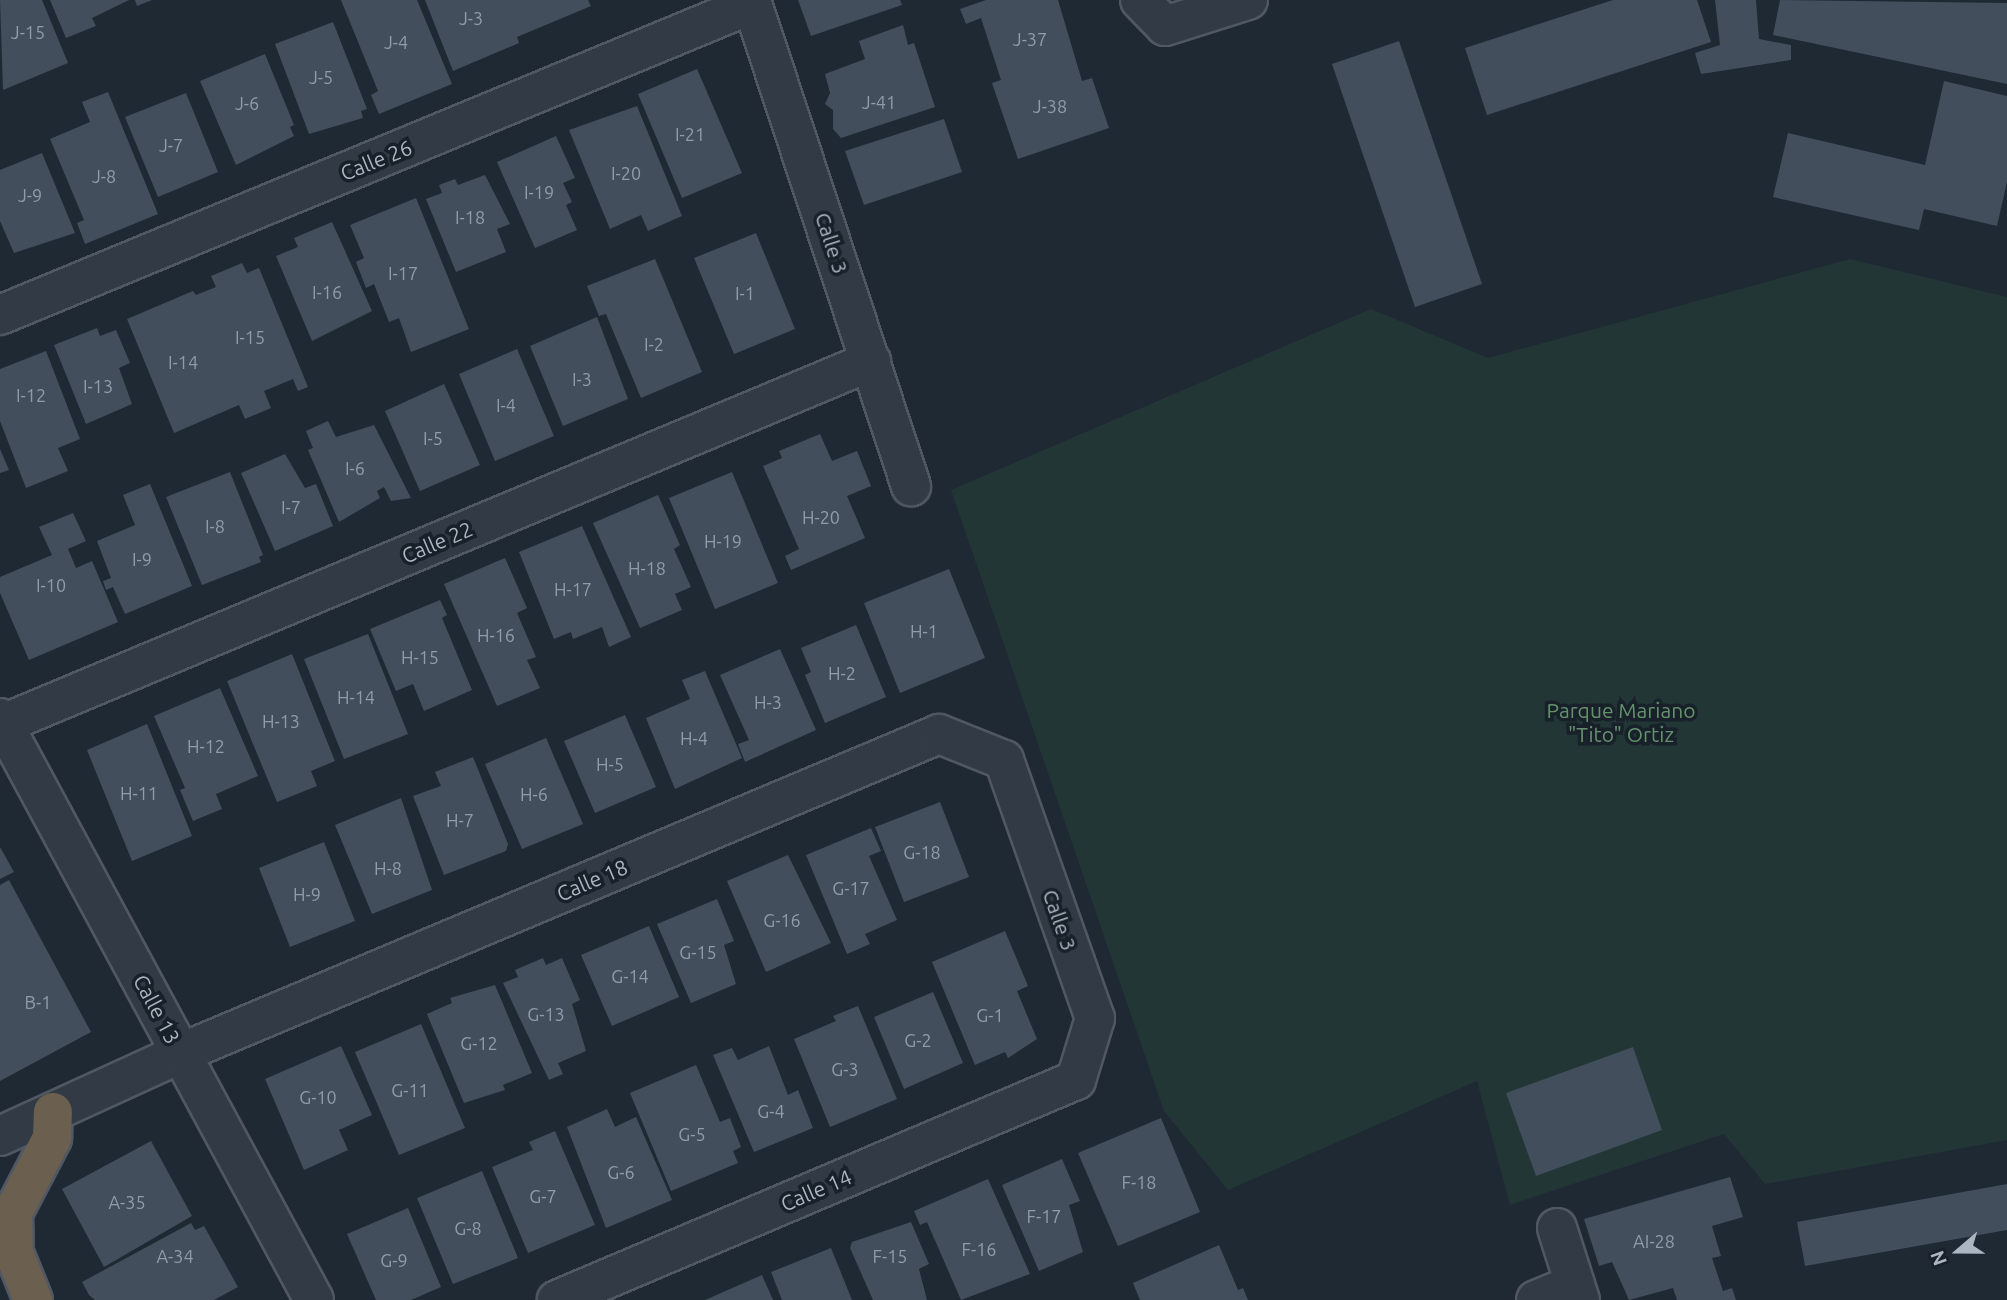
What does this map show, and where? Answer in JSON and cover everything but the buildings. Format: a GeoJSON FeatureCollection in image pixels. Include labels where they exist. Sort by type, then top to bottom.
{"type":"FeatureCollection","features":[{"type":"Feature","properties":{"kind":"highway"},"geometry":{"type":"LineString","coordinates":[[33,1300],[14,1253],[13,1213],[52,1139],[52,1112]]}},
{"type":"Feature","properties":{"kind":"street"},"geometry":{"type":"LineString","coordinates":[[1140,0],[1165,26],[1248,0]]}},
{"type":"Feature","properties":{"kind":"street","name":"Calle 26"},"geometry":{"type":"LineString","coordinates":[[0,316],[751,2]]}},
{"type":"Feature","properties":{"kind":"street","name":"Calle 3"},"geometry":{"type":"LineString","coordinates":[[751,2],[911,486]]}},
{"type":"Feature","properties":{"kind":"street","name":"Calle 22"},"geometry":{"type":"LineString","coordinates":[[2,721],[871,361]]}},
{"type":"Feature","properties":{"kind":"street","name":"Calle 13"},"geometry":{"type":"LineString","coordinates":[[2,721],[314,1300]]}},
{"type":"Feature","properties":{"kind":"street","name":"Calle 18"},"geometry":{"type":"LineString","coordinates":[[0,1136],[181,1053],[939,734],[1004,760]]}},
{"type":"Feature","properties":{"kind":"street","name":"Calle 3"},"geometry":{"type":"LineString","coordinates":[[1004,760],[1095,1017],[1076,1080]]}},
{"type":"Feature","properties":{"kind":"street","name":"Calle 14"},"geometry":{"type":"LineString","coordinates":[[556,1300],[1076,1080]]}},
{"type":"Feature","properties":{"kind":"street"},"geometry":{"type":"LineString","coordinates":[[1536,1300],[1578,1292],[1557,1228]]}},
{"type":"Feature","properties":{"kind":"green space","name":"Parque Mariano \"Tito\" Ortiz"},"geometry":{"type":"Polygon","coordinates":[[[1850,259],[2007,297],[2007,1140],[1765,1184],[1724,1134],[1510,1205],[1477,1081],[1228,1190],[1164,1111],[951,490],[1371,309],[1488,358],[1850,259]]]}}]}
